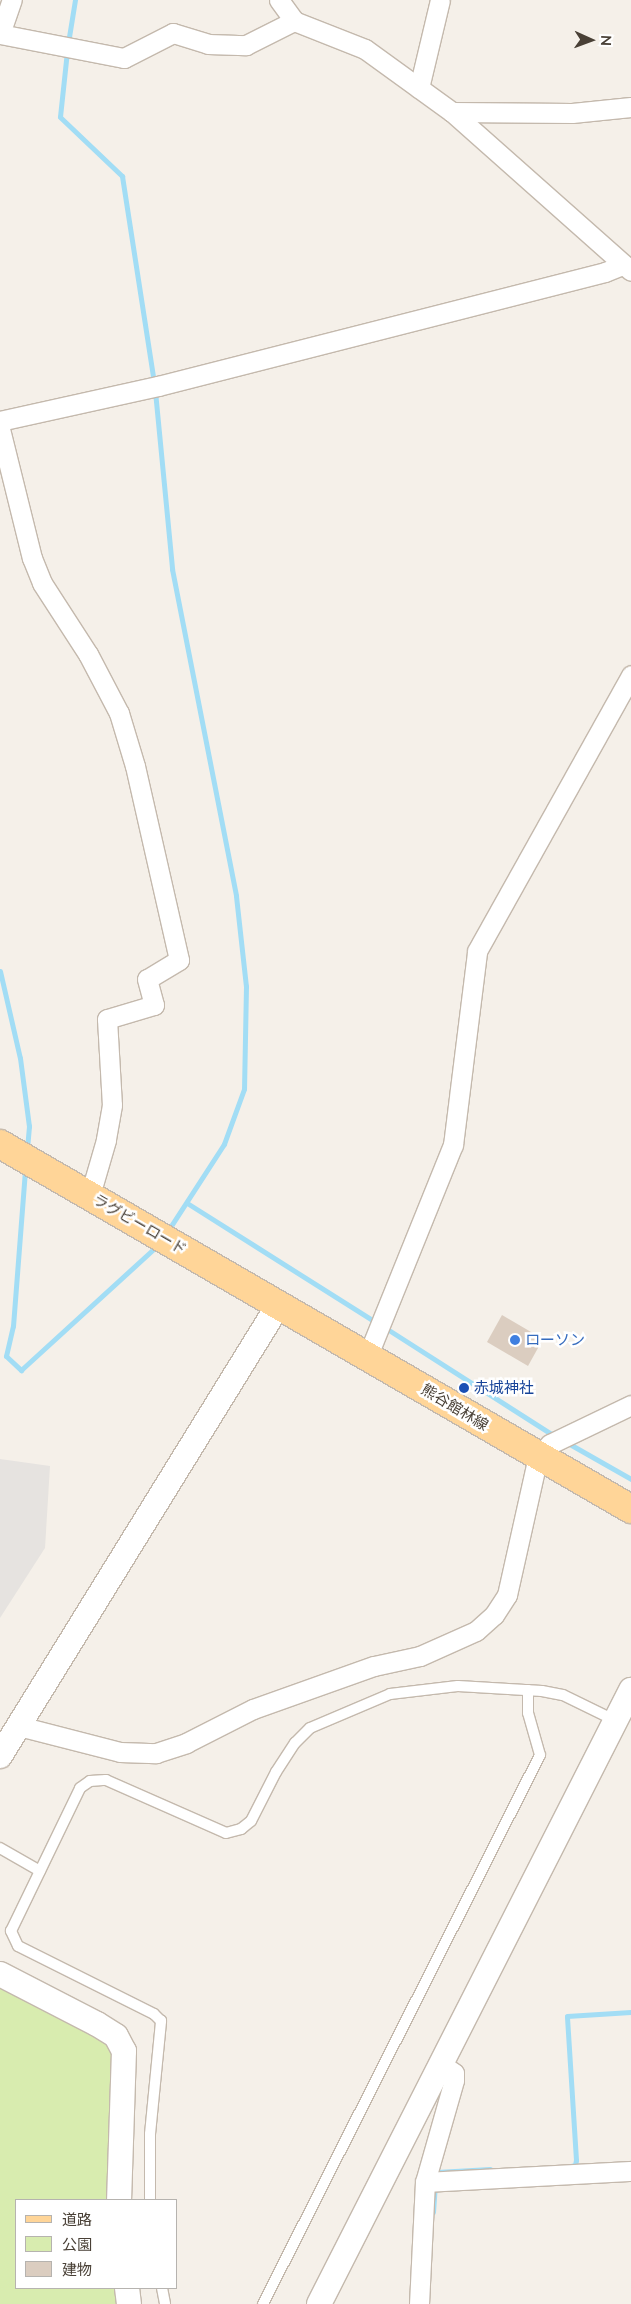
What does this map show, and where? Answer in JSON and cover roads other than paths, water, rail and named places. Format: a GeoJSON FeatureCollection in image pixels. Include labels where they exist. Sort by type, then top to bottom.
{"type":"FeatureCollection","features":[{"type":"Feature","properties":{"kind":"main road","name":"ラグビーロード"},"geometry":{"type":"LineString","coordinates":[[17,1154],[279,1304]]}},
{"type":"Feature","properties":{"kind":"main road","name":"熊谷館林線"},"geometry":{"type":"LineString","coordinates":[[279,1304],[372,1345],[538,1456],[631,1508]]}},
{"type":"Feature","properties":{"kind":"street"},"geometry":{"type":"LineString","coordinates":[[12,0],[0,34],[124,58],[173,33],[208,44],[246,46],[294,21]]}},
{"type":"Feature","properties":{"kind":"street"},"geometry":{"type":"LineString","coordinates":[[279,0],[294,21],[365,49],[452,112],[555,200],[627,268]]}},
{"type":"Feature","properties":{"kind":"street"},"geometry":{"type":"LineString","coordinates":[[419,88],[440,0]]}},
{"type":"Feature","properties":{"kind":"street"},"geometry":{"type":"LineString","coordinates":[[452,112],[572,113],[631,107]]}},
{"type":"Feature","properties":{"kind":"street"},"geometry":{"type":"LineString","coordinates":[[0,421],[178,382],[605,272],[627,268]]}},
{"type":"Feature","properties":{"kind":"street"},"geometry":{"type":"LineString","coordinates":[[0,429],[32,558],[42,583],[88,654],[119,713],[135,766],[179,960],[147,980],[154,1005],[108,1018],[112,1105],[106,1140],[90,1195]]}},
{"type":"Feature","properties":{"kind":"street"},"geometry":{"type":"LineString","coordinates":[[372,1345],[453,1145],[477,951],[631,675]]}},
{"type":"Feature","properties":{"kind":"street"},"geometry":{"type":"LineString","coordinates":[[0,1756],[279,1304]]}},
{"type":"Feature","properties":{"kind":"street"},"geometry":{"type":"LineString","coordinates":[[19,1726],[120,1752],[156,1753],[186,1743],[253,1709],[374,1666],[420,1656],[476,1631],[494,1615],[507,1596],[538,1456],[550,1444],[631,1405]]}},
{"type":"Feature","properties":{"kind":"street"},"geometry":{"type":"LineString","coordinates":[[319,2304],[614,1720],[631,1690]]}},
{"type":"Feature","properties":{"kind":"street"},"geometry":{"type":"LineString","coordinates":[[0,1974],[97,2024],[116,2036],[124,2051],[119,2199]]}},
{"type":"Feature","properties":{"kind":"street"},"geometry":{"type":"LineString","coordinates":[[419,2304],[425,2182],[454,2080],[454,2073],[441,2064]]}},
{"type":"Feature","properties":{"kind":"street"},"geometry":{"type":"LineString","coordinates":[[425,2182],[631,2171]]}},
{"type":"Feature","properties":{"kind":"street"},"geometry":{"type":"LineString","coordinates":[[127,2289],[129,2304]]}},
{"type":"Feature","properties":{"kind":"lane"},"geometry":{"type":"LineString","coordinates":[[150,2199],[150,2134],[161,2021],[154,2014],[18,1946],[11,1931],[80,1788],[90,1781],[106,1780],[226,1833],[241,1829],[251,1821],[295,1743],[310,1728],[347,1710],[390,1694],[458,1686],[528,1690],[563,1696],[614,1720]]}},
{"type":"Feature","properties":{"kind":"lane"},"geometry":{"type":"LineString","coordinates":[[263,2304],[540,1755],[528,1713],[528,1690]]}},
{"type":"Feature","properties":{"kind":"lane"},"geometry":{"type":"LineString","coordinates":[[0,1848],[40,1871]]}},
{"type":"Feature","properties":{"kind":"lane"},"geometry":{"type":"LineString","coordinates":[[162,2289],[165,2304]]}},
{"type":"Feature","properties":{"kind":"waterway"},"geometry":{"type":"LineString","coordinates":[[68,43],[75,0]]}},
{"type":"Feature","properties":{"kind":"waterway"},"geometry":{"type":"LineString","coordinates":[[67,51],[60,117],[122,176],[154,383]]}},
{"type":"Feature","properties":{"kind":"waterway"},"geometry":{"type":"LineString","coordinates":[[155,391],[172,569],[236,896],[246,986],[244,1089],[224,1144],[167,1232]]}},
{"type":"Feature","properties":{"kind":"waterway"},"geometry":{"type":"LineString","coordinates":[[0,971],[20,1058],[29,1126],[27,1150]]}},
{"type":"Feature","properties":{"kind":"waterway"},"geometry":{"type":"LineString","coordinates":[[6,1356],[13,1326],[25,1169]]}},
{"type":"Feature","properties":{"kind":"waterway"},"geometry":{"type":"LineString","coordinates":[[187,1203],[377,1323]]}},
{"type":"Feature","properties":{"kind":"waterway"},"geometry":{"type":"LineString","coordinates":[[6,1356],[21,1370],[158,1245]]}},
{"type":"Feature","properties":{"kind":"waterway"},"geometry":{"type":"LineString","coordinates":[[384,1327],[556,1437]]}},
{"type":"Feature","properties":{"kind":"waterway"},"geometry":{"type":"LineString","coordinates":[[566,1442],[631,1479]]}},
{"type":"Feature","properties":{"kind":"waterway"},"geometry":{"type":"LineString","coordinates":[[571,2166],[575,2165],[576,2160],[567,2016],[631,2012]]}},
{"type":"Feature","properties":{"kind":"waterway"},"geometry":{"type":"LineString","coordinates":[[436,2177],[437,2172],[490,2169]]}},
{"type":"Feature","properties":{"kind":"waterway"},"geometry":{"type":"LineString","coordinates":[[433,2212],[435,2186]]}},
{"type":"Feature","properties":{"kind":"place","name":"ローソン"},"geometry":{"type":"Point","coordinates":[515,1340]}},
{"type":"Feature","properties":{"kind":"place","name":"赤城神社"},"geometry":{"type":"Point","coordinates":[464,1388]}}]}
